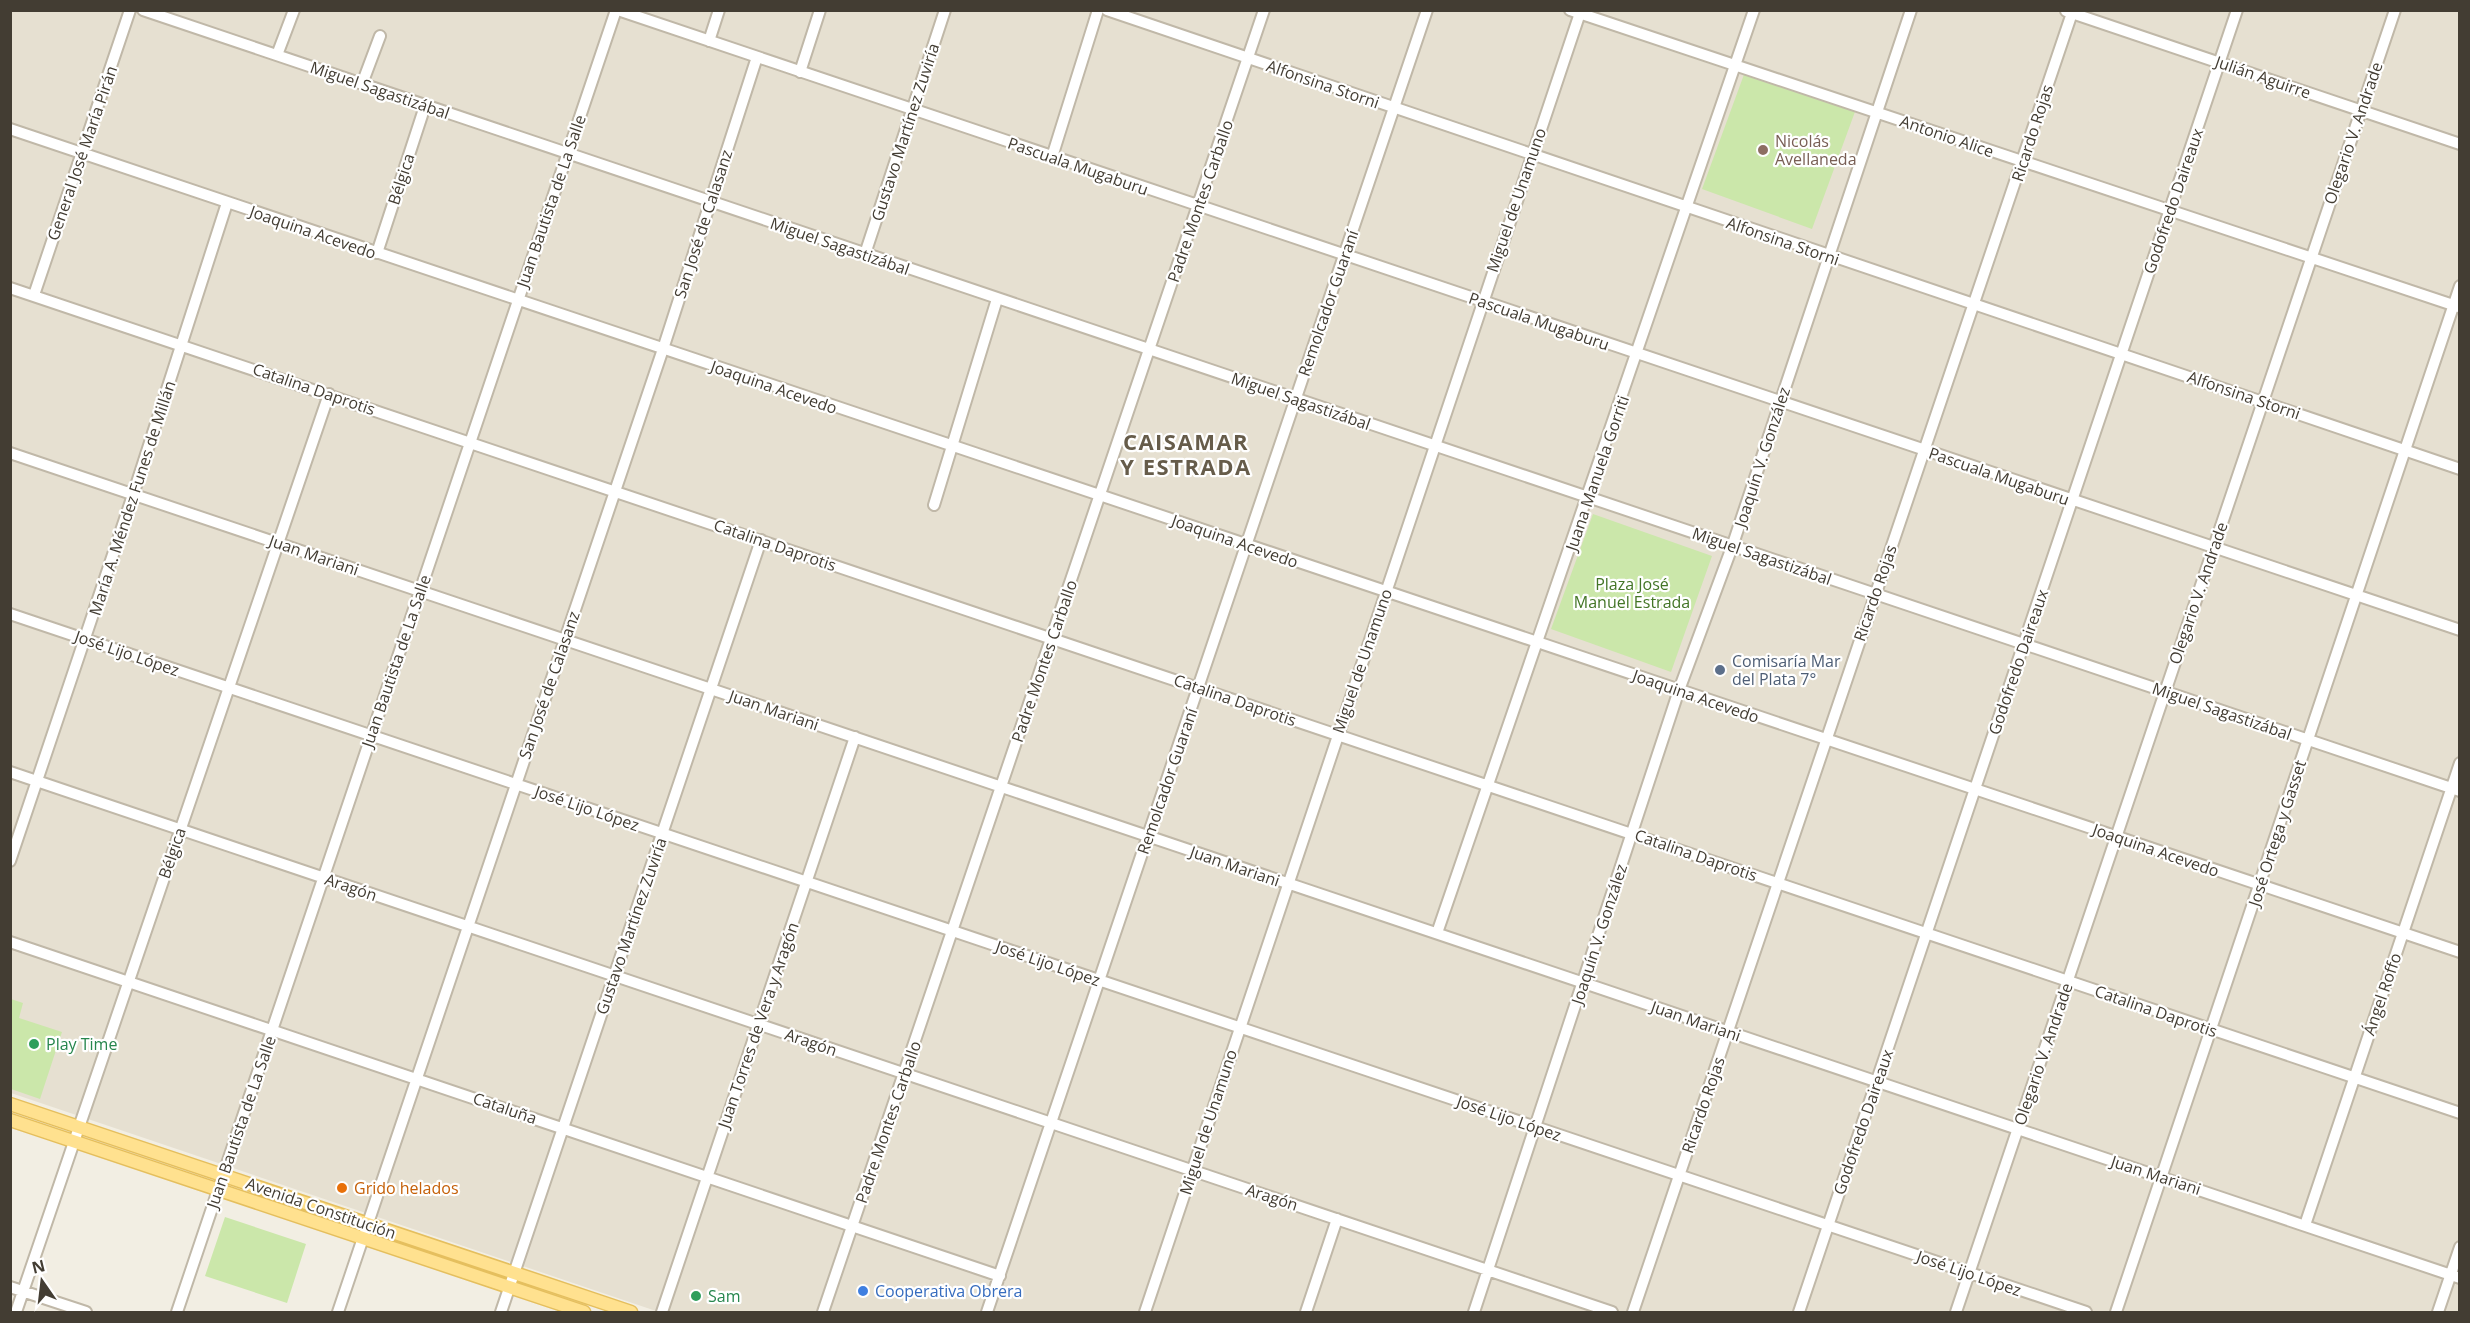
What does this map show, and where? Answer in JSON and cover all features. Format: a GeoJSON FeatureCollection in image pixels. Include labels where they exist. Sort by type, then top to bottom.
{"type":"FeatureCollection","features":[{"type":"Feature","properties":{"kind":"main road","name":"Avenida Constitución"},"geometry":{"type":"LineString","coordinates":[[10,1104],[631,1312]]}},
{"type":"Feature","properties":{"kind":"main road","name":"Avenida Constitución"},"geometry":{"type":"LineString","coordinates":[[10,1120],[584,1312]]}},
{"type":"Feature","properties":{"kind":"street","name":"General José María Pirán"},"geometry":{"type":"LineString","coordinates":[[34,295],[130,10]]}},
{"type":"Feature","properties":{"kind":"street","name":"Miguel Sagastizábal"},"geometry":{"type":"LineString","coordinates":[[143,10],[2455,790]]}},
{"type":"Feature","properties":{"kind":"street"},"geometry":{"type":"LineString","coordinates":[[277,55],[294,10]]}},
{"type":"Feature","properties":{"kind":"street","name":"Pascuala Mugaburu"},"geometry":{"type":"LineString","coordinates":[[617,10],[2460,630]]}},
{"type":"Feature","properties":{"kind":"street","name":"Juan Bautista de La Salle"},"geometry":{"type":"LineString","coordinates":[[177,1312],[517,300],[617,10]]}},
{"type":"Feature","properties":{"kind":"street"},"geometry":{"type":"LineString","coordinates":[[709,41],[719,10]]}},
{"type":"Feature","properties":{"kind":"street"},"geometry":{"type":"LineString","coordinates":[[800,72],[820,10]]}},
{"type":"Feature","properties":{"kind":"street","name":"Gustavo Martínez Zuviría"},"geometry":{"type":"LineString","coordinates":[[865,254],[945,10]]}},
{"type":"Feature","properties":{"kind":"street"},"geometry":{"type":"LineString","coordinates":[[1052,157],[1098,10]]}},
{"type":"Feature","properties":{"kind":"street","name":"Alfonsina Storni"},"geometry":{"type":"LineString","coordinates":[[1107,10],[1828,256],[2460,468]]}},
{"type":"Feature","properties":{"kind":"street","name":"Padre Montes Carballo"},"geometry":{"type":"LineString","coordinates":[[823,1312],[1264,10]]}},
{"type":"Feature","properties":{"kind":"street","name":"Remolcador Guaraní"},"geometry":{"type":"LineString","coordinates":[[987,1312],[1427,10]]}},
{"type":"Feature","properties":{"kind":"street","name":"Juana Manuela Gorriti"},"geometry":{"type":"LineString","coordinates":[[1437,933],[1490,786],[1754,10]]}},
{"type":"Feature","properties":{"kind":"street","name":"Joaquín V. González"},"geometry":{"type":"LineString","coordinates":[[1474,1312],[1679,690],[1732,547],[1911,10]]}},
{"type":"Feature","properties":{"kind":"street","name":"Godofredo Daireaux"},"geometry":{"type":"LineString","coordinates":[[1799,1312],[2236,10]]}},
{"type":"Feature","properties":{"kind":"street","name":"Olegario V. Andrade"},"geometry":{"type":"LineString","coordinates":[[1956,1312],[2395,10]]}},
{"type":"Feature","properties":{"kind":"street","name":"Julián Aguirre"},"geometry":{"type":"LineString","coordinates":[[2070,11],[2460,144]]}},
{"type":"Feature","properties":{"kind":"street","name":"Ricardo Rojas"},"geometry":{"type":"LineString","coordinates":[[1633,1312],[1923,450],[2024,162],[2070,11]]}},
{"type":"Feature","properties":{"kind":"street","name":"Antonio Alice"},"geometry":{"type":"LineString","coordinates":[[1577,12],[2456,306]]}},
{"type":"Feature","properties":{"kind":"street","name":"Miguel de Unamuno"},"geometry":{"type":"LineString","coordinates":[[1145,1312],[1532,155],[1577,12]]}},
{"type":"Feature","properties":{"kind":"street"},"geometry":{"type":"LineString","coordinates":[[362,84],[380,36]]}},
{"type":"Feature","properties":{"kind":"street","name":"San José de Calasanz"},"geometry":{"type":"LineString","coordinates":[[338,1312],[663,349],[757,57]]}},
{"type":"Feature","properties":{"kind":"street","name":"Bélgica"},"geometry":{"type":"LineString","coordinates":[[377,253],[425,106]]}},
{"type":"Feature","properties":{"kind":"street","name":"Joaquina Acevedo"},"geometry":{"type":"LineString","coordinates":[[10,129],[2460,952]]}},
{"type":"Feature","properties":{"kind":"street","name":"María A. Méndez Funes de Millán"},"geometry":{"type":"LineString","coordinates":[[10,861],[39,782],[183,345],[227,203]]}},
{"type":"Feature","properties":{"kind":"street","name":"José Ortega y Gasset"},"geometry":{"type":"LineString","coordinates":[[2116,1312],[2405,450],[2456,306],[2460,286]]}},
{"type":"Feature","properties":{"kind":"street","name":"Catalina Daprotis"},"geometry":{"type":"LineString","coordinates":[[10,288],[2460,1113]]}},
{"type":"Feature","properties":{"kind":"street"},"geometry":{"type":"LineString","coordinates":[[934,505],[997,299]]}},
{"type":"Feature","properties":{"kind":"street","name":"Bélgica"},"geometry":{"type":"LineString","coordinates":[[16,1312],[329,394]]}},
{"type":"Feature","properties":{"kind":"street","name":"Juan Mariani"},"geometry":{"type":"LineString","coordinates":[[10,453],[2455,1276]]}},
{"type":"Feature","properties":{"kind":"street","name":"Gustavo Martínez Zuviría"},"geometry":{"type":"LineString","coordinates":[[501,1312],[761,540]]}},
{"type":"Feature","properties":{"kind":"street","name":"José Lijo López"},"geometry":{"type":"LineString","coordinates":[[10,614],[2086,1312]]}},
{"type":"Feature","properties":{"kind":"street","name":"Juan Torres de Vera y Aragón"},"geometry":{"type":"LineString","coordinates":[[662,1312],[855,738]]}},
{"type":"Feature","properties":{"kind":"street","name":"Ángel Roffo"},"geometry":{"type":"LineString","coordinates":[[2305,1225],[2403,933],[2455,790],[2460,763]]}},
{"type":"Feature","properties":{"kind":"street","name":"Aragón"},"geometry":{"type":"LineString","coordinates":[[10,772],[1612,1312]]}},
{"type":"Feature","properties":{"kind":"street","name":"Cataluña"},"geometry":{"type":"LineString","coordinates":[[10,942],[417,1077],[1000,1276]]}},
{"type":"Feature","properties":{"kind":"street"},"geometry":{"type":"LineString","coordinates":[[1306,1312],[1337,1219]]}},
{"type":"Feature","properties":{"kind":"street"},"geometry":{"type":"LineString","coordinates":[[2438,1312],[2455,1276],[2460,1248]]}},
{"type":"Feature","properties":{"kind":"street"},"geometry":{"type":"LineString","coordinates":[[10,1287],[86,1312]]}},
{"type":"Feature","properties":{"kind":"shaded area"},"geometry":{"type":"Polygon","coordinates":[[[11,11],[2459,11],[2459,1312],[659,1312],[11,1093],[11,11]]]}},
{"type":"Feature","properties":{"kind":"green space"},"geometry":{"type":"Polygon","coordinates":[[[1746,69],[1856,109],[1812,229],[1702,189],[1746,69]]]}},
{"type":"Feature","properties":{"kind":"green space","name":"Plaza José Manuel Estrada"},"geometry":{"type":"Polygon","coordinates":[[[1593,514],[1712,556],[1671,672],[1551,629],[1593,514]]]}},
{"type":"Feature","properties":{"kind":"green space","name":"Play Time"},"geometry":{"type":"Polygon","coordinates":[[[11,999],[23,1003],[19,1018],[62,1032],[40,1099],[11,1089],[11,999]]]}},
{"type":"Feature","properties":{"kind":"green space"},"geometry":{"type":"Polygon","coordinates":[[[225,1217],[306,1244],[287,1303],[205,1276],[225,1217]]]}},
{"type":"Feature","properties":{"kind":"place","name":"Nicolás Avellaneda"},"geometry":{"type":"Point","coordinates":[1763,150]}},
{"type":"Feature","properties":{"kind":"place","name":"Comisaría Mar del Plata 7°"},"geometry":{"type":"Point","coordinates":[1720,670]}},
{"type":"Feature","properties":{"kind":"place","name":"Play Time"},"geometry":{"type":"Point","coordinates":[34,1044]}},
{"type":"Feature","properties":{"kind":"place","name":"Grido helados"},"geometry":{"type":"Point","coordinates":[342,1188]}},
{"type":"Feature","properties":{"kind":"place","name":"Cooperativa Obrera"},"geometry":{"type":"Point","coordinates":[863,1291]}},
{"type":"Feature","properties":{"kind":"place","name":"Sam"},"geometry":{"type":"Point","coordinates":[696,1296]}},
{"type":"Feature","properties":{"kind":"district","name":"CAISAMAR Y ESTRADA"},"geometry":{"type":"Point","coordinates":[1186,455]}}]}
